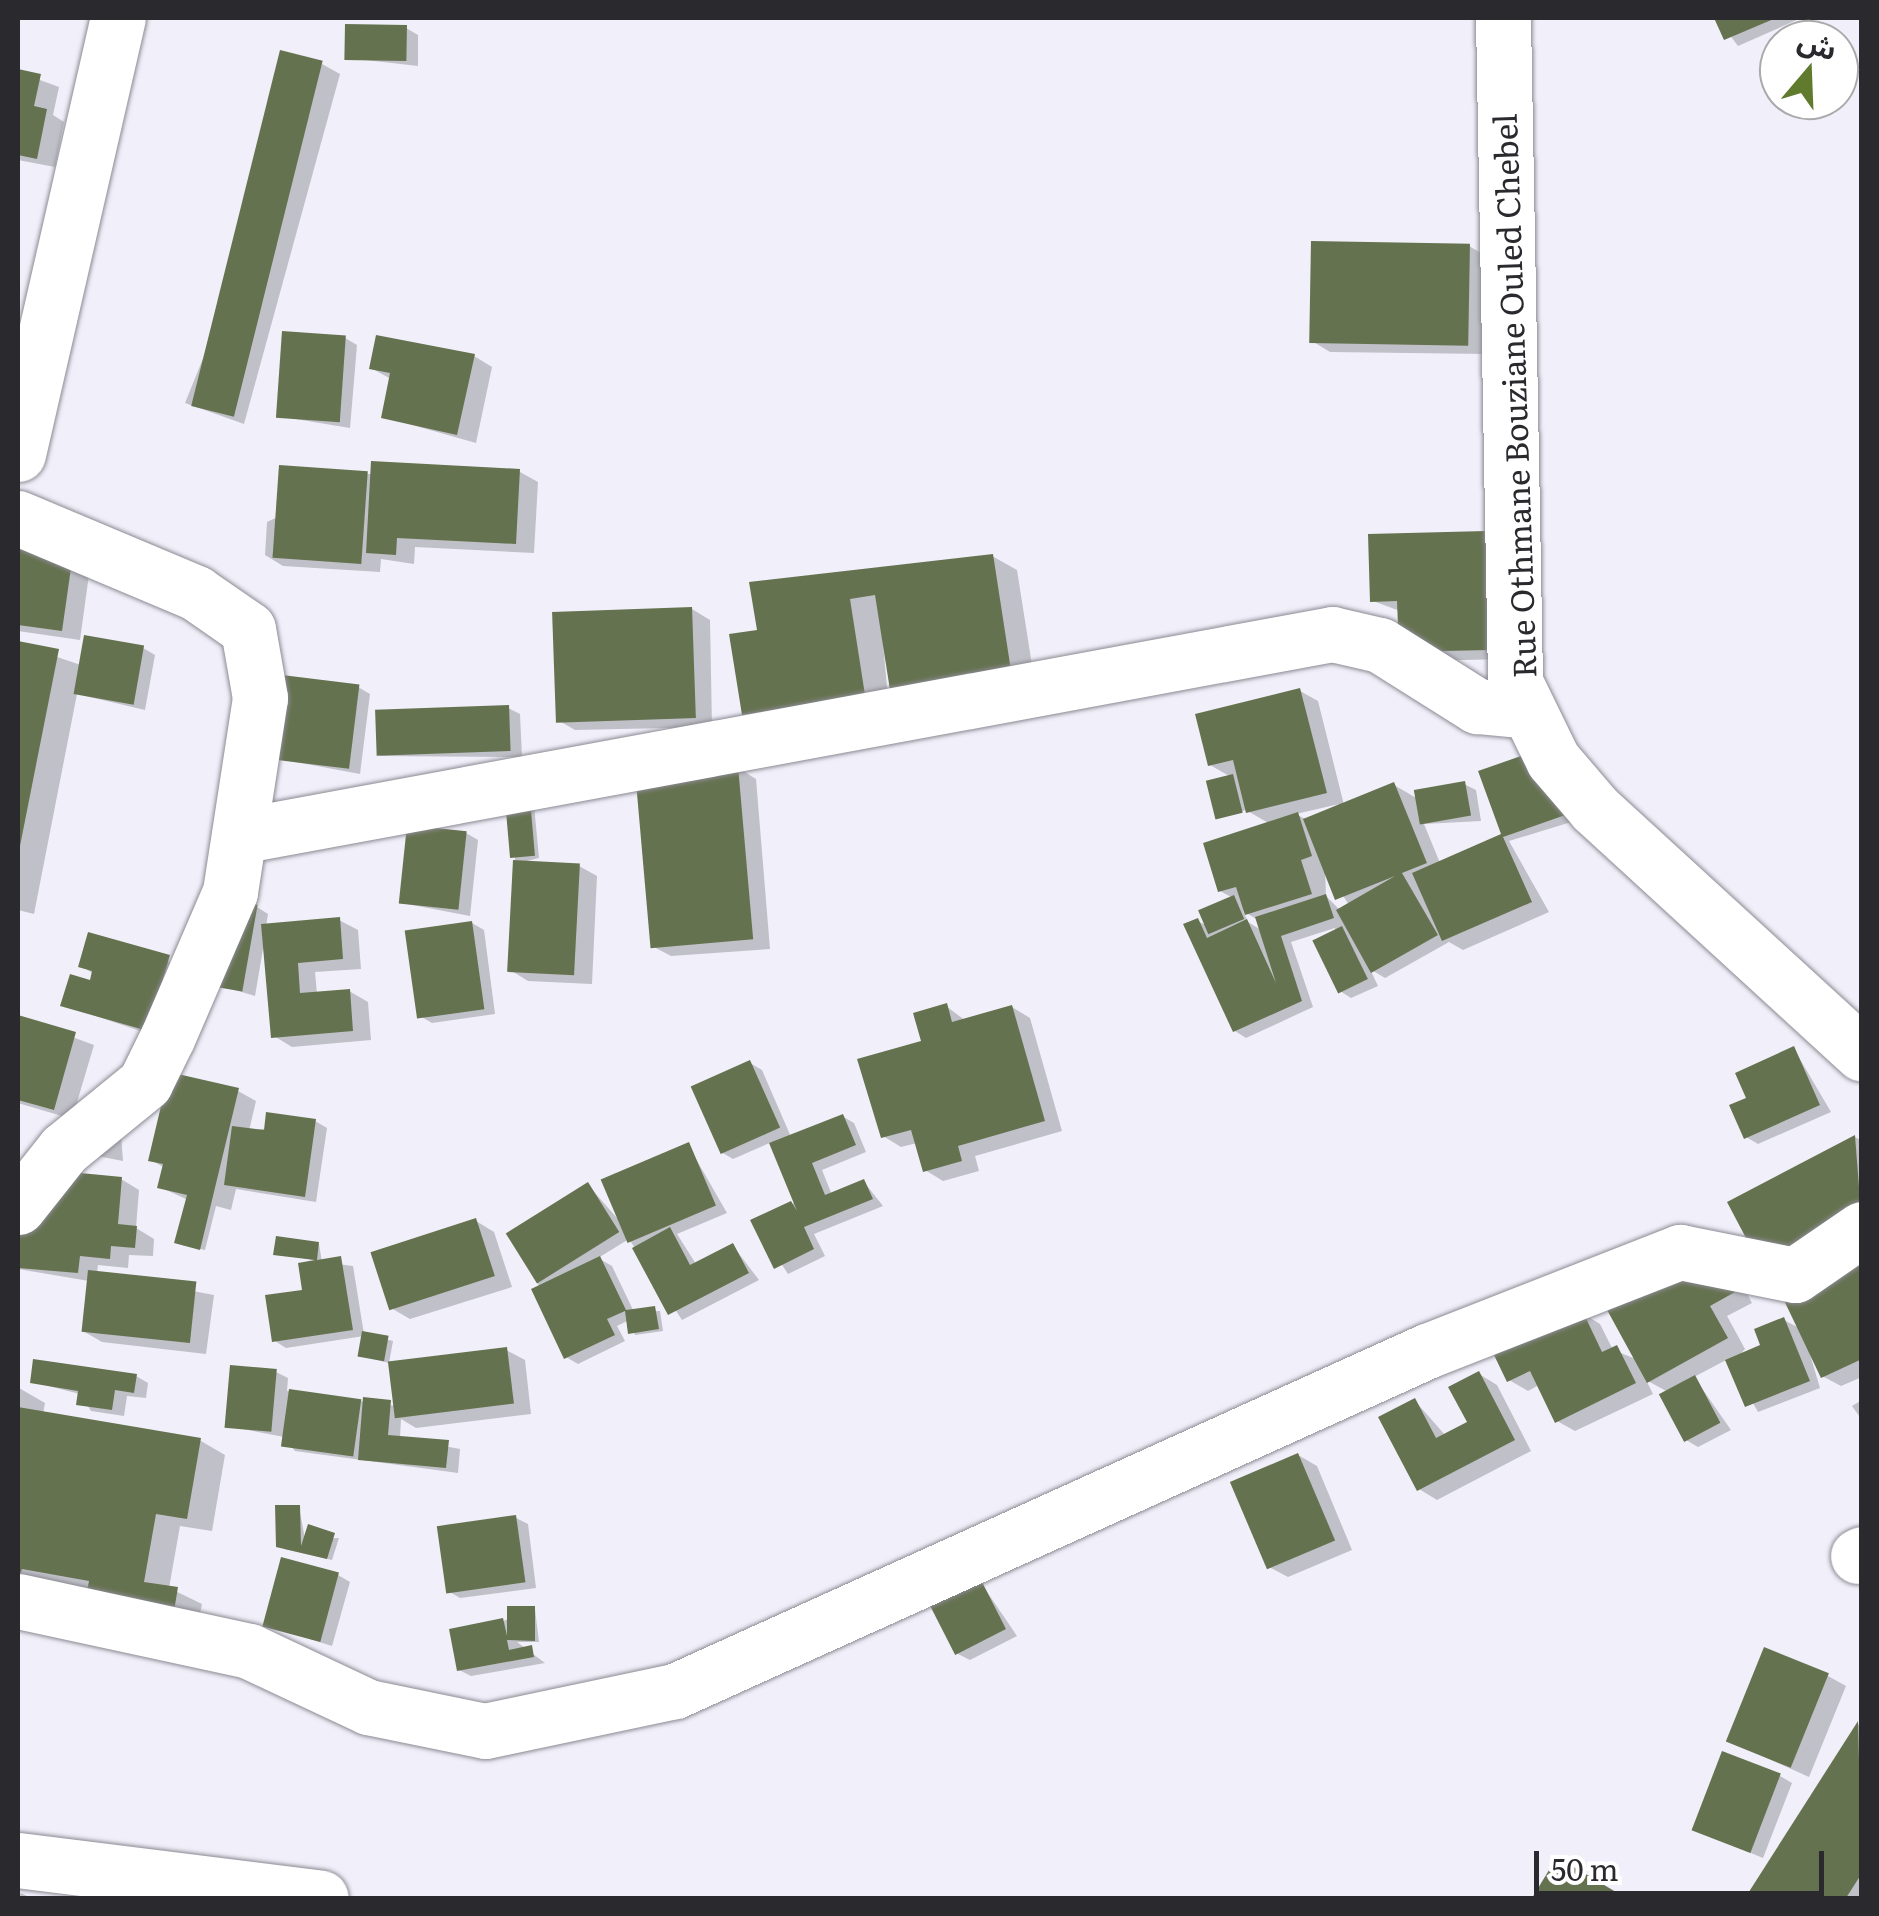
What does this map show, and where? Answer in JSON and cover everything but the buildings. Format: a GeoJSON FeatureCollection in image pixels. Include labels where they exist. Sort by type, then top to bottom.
{"type":"FeatureCollection","features":[{"type":"Feature","properties":{"kind":"street"},"geometry":{"type":"LineString","coordinates":[[18,454],[118,18]]}},
{"type":"Feature","properties":{"kind":"street","name":"Rue Othmane Bouziane Ouled Chebel"},"geometry":{"type":"LineString","coordinates":[[1503,18],[1515,682],[1553,760],[1595,809],[1862,1054]]}},
{"type":"Feature","properties":{"kind":"street"},"geometry":{"type":"LineString","coordinates":[[18,518],[196,593],[248,629],[260,698],[230,892],[145,1083],[64,1149],[18,1207]]}},
{"type":"Feature","properties":{"kind":"street"},"geometry":{"type":"LineString","coordinates":[[239,836],[1332,634],[1380,645],[1477,706],[1530,711]]}},
{"type":"Feature","properties":{"kind":"street"},"geometry":{"type":"LineString","coordinates":[[18,1600],[249,1651],[368,1707],[485,1731],[675,1691],[1427,1352],[1680,1252],[1794,1275],[1862,1229]]}},
{"type":"Feature","properties":{"kind":"street"},"geometry":{"type":"LineString","coordinates":[[18,1860],[321,1898]]}}]}
